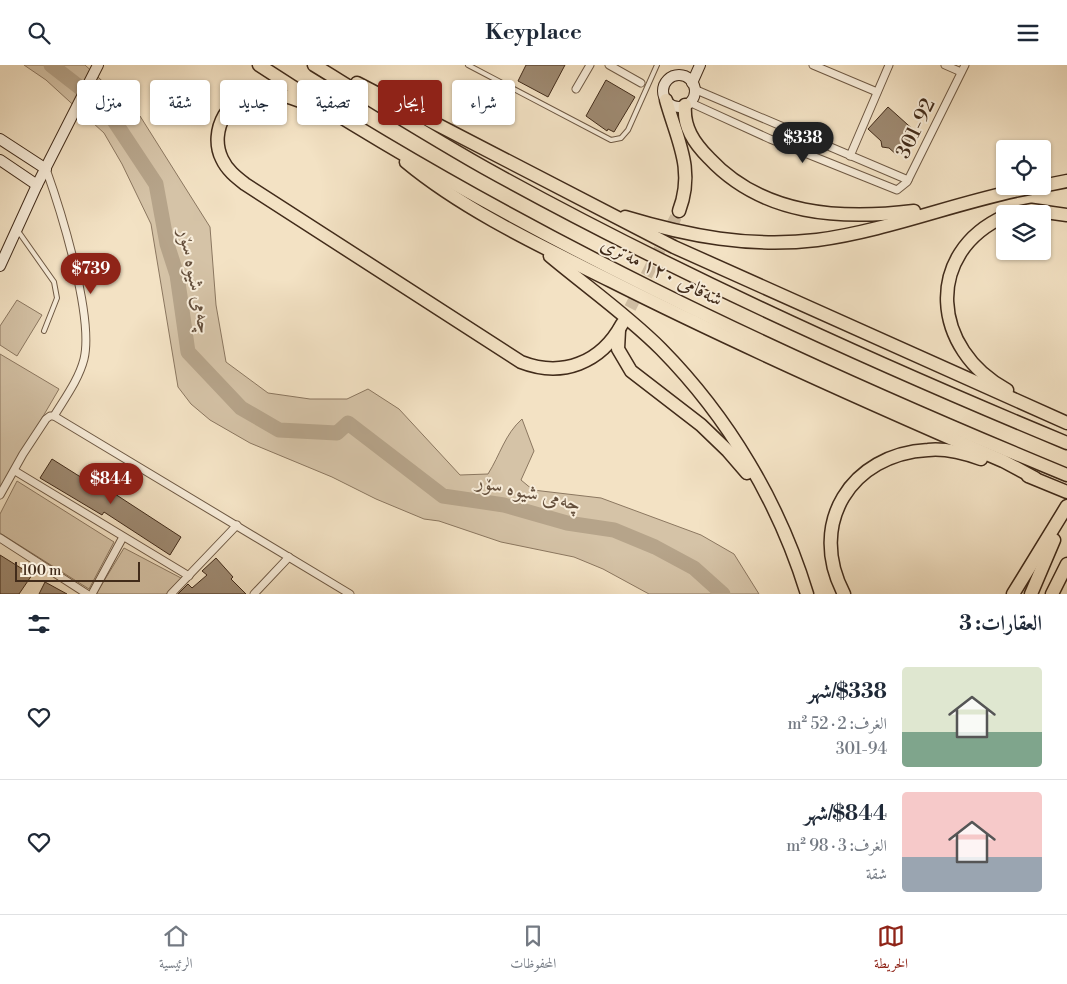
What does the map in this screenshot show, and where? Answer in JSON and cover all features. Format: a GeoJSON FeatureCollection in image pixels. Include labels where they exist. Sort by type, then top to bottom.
{"type":"FeatureCollection","features":[{"type":"Feature","properties":{"kind":"highway","name":"شەقامی ١٢٠ مەتری"},"geometry":{"type":"LineString","coordinates":[[259,65],[297,89]]}},
{"type":"Feature","properties":{"kind":"highway","name":"شەقامی ١٢٠ مەتری"},"geometry":{"type":"LineString","coordinates":[[314,65],[476,163],[723,291],[1061,441]]}},
{"type":"Feature","properties":{"kind":"highway"},"geometry":{"type":"LineString","coordinates":[[322,65],[609,212],[632,227],[1064,422]]}},
{"type":"Feature","properties":{"kind":"highway"},"geometry":{"type":"LineString","coordinates":[[297,101],[275,93],[249,95],[233,104],[222,118],[217,136],[220,154],[229,170],[245,184],[521,362],[547,369],[581,364],[602,352],[620,327],[618,349],[630,371],[715,438],[741,465],[770,504]]}},
{"type":"Feature","properties":{"kind":"highway"},"geometry":{"type":"LineString","coordinates":[[666,100],[686,173],[686,189],[679,211]]}},
{"type":"Feature","properties":{"kind":"highway"},"geometry":{"type":"LineString","coordinates":[[687,103],[686,122],[690,133],[714,163],[742,186],[784,205],[831,215],[874,215],[919,210],[997,195]]}},
{"type":"Feature","properties":{"kind":"highway","name":"شەقامی ١٢٠ مەتری"},"geometry":{"type":"LineString","coordinates":[[354,125],[546,234],[667,296],[860,386],[1067,475]]}},
{"type":"Feature","properties":{"kind":"highway"},"geometry":{"type":"LineString","coordinates":[[377,139],[418,172],[536,244],[672,312],[1067,492]]}},
{"type":"Feature","properties":{"kind":"highway"},"geometry":{"type":"LineString","coordinates":[[1051,184],[1067,181]]}},
{"type":"Feature","properties":{"kind":"highway"},"geometry":{"type":"LineString","coordinates":[[609,212],[692,235],[731,241],[784,243],[847,235],[988,197]]}},
{"type":"Feature","properties":{"kind":"highway"},"geometry":{"type":"LineString","coordinates":[[1051,213],[1067,215]]}},
{"type":"Feature","properties":{"kind":"highway"},"geometry":{"type":"LineString","coordinates":[[996,221],[981,229],[958,257],[948,281],[948,317],[957,343],[976,367],[1002,388],[1035,404],[1064,422]]}},
{"type":"Feature","properties":{"kind":"highway"},"geometry":{"type":"LineString","coordinates":[[536,244],[660,348],[692,383],[727,429],[748,461],[784,533],[807,594]]}},
{"type":"Feature","properties":{"kind":"highway"},"geometry":{"type":"LineString","coordinates":[[844,594],[832,562],[832,528],[840,503],[847,490],[867,470],[886,459],[907,452],[936,450],[952,451],[975,457],[1035,478]]}},
{"type":"Feature","properties":{"kind":"highway"},"geometry":{"type":"LineString","coordinates":[[1013,594],[1067,508]]}},
{"type":"Feature","properties":{"kind":"highway"},"geometry":{"type":"LineString","coordinates":[[1031,594],[1067,508]]}},
{"type":"Feature","properties":{"kind":"highway"},"geometry":{"type":"LineString","coordinates":[[1052,594],[1067,564]]}},
{"type":"Feature","properties":{"kind":"street"},"geometry":{"type":"LineString","coordinates":[[576,89],[590,65]]}},
{"type":"Feature","properties":{"kind":"street"},"geometry":{"type":"LineString","coordinates":[[609,65],[641,83]]}},
{"type":"Feature","properties":{"kind":"street"},"geometry":{"type":"LineString","coordinates":[[675,75],[685,76],[693,86],[850,156],[908,179],[900,189],[893,189],[687,103],[673,105],[666,100],[663,87],[675,75],[680,65]]}},
{"type":"Feature","properties":{"kind":"street"},"geometry":{"type":"LineString","coordinates":[[687,103],[700,65]]}},
{"type":"Feature","properties":{"kind":"street"},"geometry":{"type":"LineString","coordinates":[[813,65],[877,92]]}},
{"type":"Feature","properties":{"kind":"street"},"geometry":{"type":"LineString","coordinates":[[850,156],[889,65]]}},
{"type":"Feature","properties":{"kind":"street"},"geometry":{"type":"LineString","coordinates":[[946,65],[963,68]]}},
{"type":"Feature","properties":{"kind":"street"},"geometry":{"type":"LineString","coordinates":[[0,266],[16,229],[96,67]]}},
{"type":"Feature","properties":{"kind":"street","name":"301-92"},"geometry":{"type":"LineString","coordinates":[[908,179],[963,68]]}},
{"type":"Feature","properties":{"kind":"street"},"geometry":{"type":"LineString","coordinates":[[0,139],[46,169],[55,194],[79,286],[86,333],[86,350],[82,367],[54,416]]}},
{"type":"Feature","properties":{"kind":"street"},"geometry":{"type":"LineString","coordinates":[[0,160],[38,185]]}},
{"type":"Feature","properties":{"kind":"street"},"geometry":{"type":"LineString","coordinates":[[0,495],[23,454],[48,417],[54,416],[350,594]]}},
{"type":"Feature","properties":{"kind":"street"},"geometry":{"type":"LineString","coordinates":[[15,471],[189,576]]}},
{"type":"Feature","properties":{"kind":"street"},"geometry":{"type":"LineString","coordinates":[[171,594],[237,525]]}},
{"type":"Feature","properties":{"kind":"street"},"geometry":{"type":"LineString","coordinates":[[92,594],[123,537]]}},
{"type":"Feature","properties":{"kind":"street"},"geometry":{"type":"LineString","coordinates":[[0,538],[87,594]]}},
{"type":"Feature","properties":{"kind":"street"},"geometry":{"type":"LineString","coordinates":[[254,594],[289,557]]}},
{"type":"Feature","properties":{"kind":"lane"},"geometry":{"type":"LineString","coordinates":[[468,65],[611,140],[621,138],[628,130],[656,65]]}},
{"type":"Feature","properties":{"kind":"lane"},"geometry":{"type":"LineString","coordinates":[[16,229],[54,281],[57,298],[44,331]]}},
{"type":"Feature","properties":{"kind":"shaded area"},"geometry":{"type":"Polygon","coordinates":[[[24,65],[85,65],[101,80],[77,80],[77,108],[46,80],[24,65]]]}},
{"type":"Feature","properties":{"kind":"shaded area"},"geometry":{"type":"Polygon","coordinates":[[[140,116],[210,227],[216,305],[226,362],[268,393],[310,399],[347,399],[368,389],[399,409],[460,475],[488,474],[511,431],[522,419],[534,451],[521,480],[533,490],[601,498],[701,535],[734,554],[759,594],[649,594],[603,569],[574,557],[501,542],[439,521],[424,519],[376,499],[332,477],[250,443],[210,420],[191,404],[178,387],[151,224],[122,164],[104,133],[95,125],[140,125],[140,116]]]}},
{"type":"Feature","properties":{"kind":"shaded area"},"geometry":{"type":"Polygon","coordinates":[[[17,300],[42,315],[17,356],[0,345],[0,326],[17,300]]]}},
{"type":"Feature","properties":{"kind":"shaded area"},"geometry":{"type":"Polygon","coordinates":[[[0,354],[59,389],[0,490],[0,354]]]}},
{"type":"Feature","properties":{"kind":"shaded area"},"geometry":{"type":"Polygon","coordinates":[[[17,481],[114,542],[89,589],[0,533],[0,514],[17,481]]]}},
{"type":"Feature","properties":{"kind":"shaded area"},"geometry":{"type":"Polygon","coordinates":[[[124,548],[181,578],[166,594],[96,594],[124,548]]]}},
{"type":"Feature","properties":{"kind":"building"},"geometry":{"type":"Polygon","coordinates":[[[526,65],[565,65],[548,97],[518,81],[526,65]]]}},
{"type":"Feature","properties":{"kind":"building"},"geometry":{"type":"Polygon","coordinates":[[[606,80],[635,97],[614,132],[608,129],[607,131],[586,116],[606,80]]]}},
{"type":"Feature","properties":{"kind":"building"},"geometry":{"type":"Polygon","coordinates":[[[888,107],[917,133],[897,155],[889,148],[882,147],[881,141],[868,129],[888,107]]]}},
{"type":"Feature","properties":{"kind":"building"},"geometry":{"type":"Polygon","coordinates":[[[52,459],[106,493],[119,472],[126,476],[115,494],[181,537],[170,555],[104,512],[102,515],[40,478],[52,459]]]}},
{"type":"Feature","properties":{"kind":"building"},"geometry":{"type":"Polygon","coordinates":[[[0,555],[32,575],[19,594],[0,594],[0,555]]]}},
{"type":"Feature","properties":{"kind":"building"},"geometry":{"type":"Polygon","coordinates":[[[216,558],[233,577],[231,579],[246,594],[178,594],[188,584],[192,588],[207,575],[202,571],[216,558]]]}},
{"type":"Feature","properties":{"kind":"building"},"geometry":{"type":"Polygon","coordinates":[[[45,582],[67,594],[39,594],[45,582]]]}},
{"type":"Feature","properties":{"kind":"waterway","name":"چەمی شیوە سۆر"},"geometry":{"type":"LineString","coordinates":[[51,65],[105,107],[156,184],[167,244],[177,275],[188,352],[241,408],[279,430],[337,433],[348,423],[443,496],[504,505],[567,523],[614,530],[655,547],[694,568],[723,594]]}},
{"type":"Feature","properties":{"kind":"tunnel"},"geometry":{"type":"LineString","coordinates":[[622,324],[679,211]]}}]}
